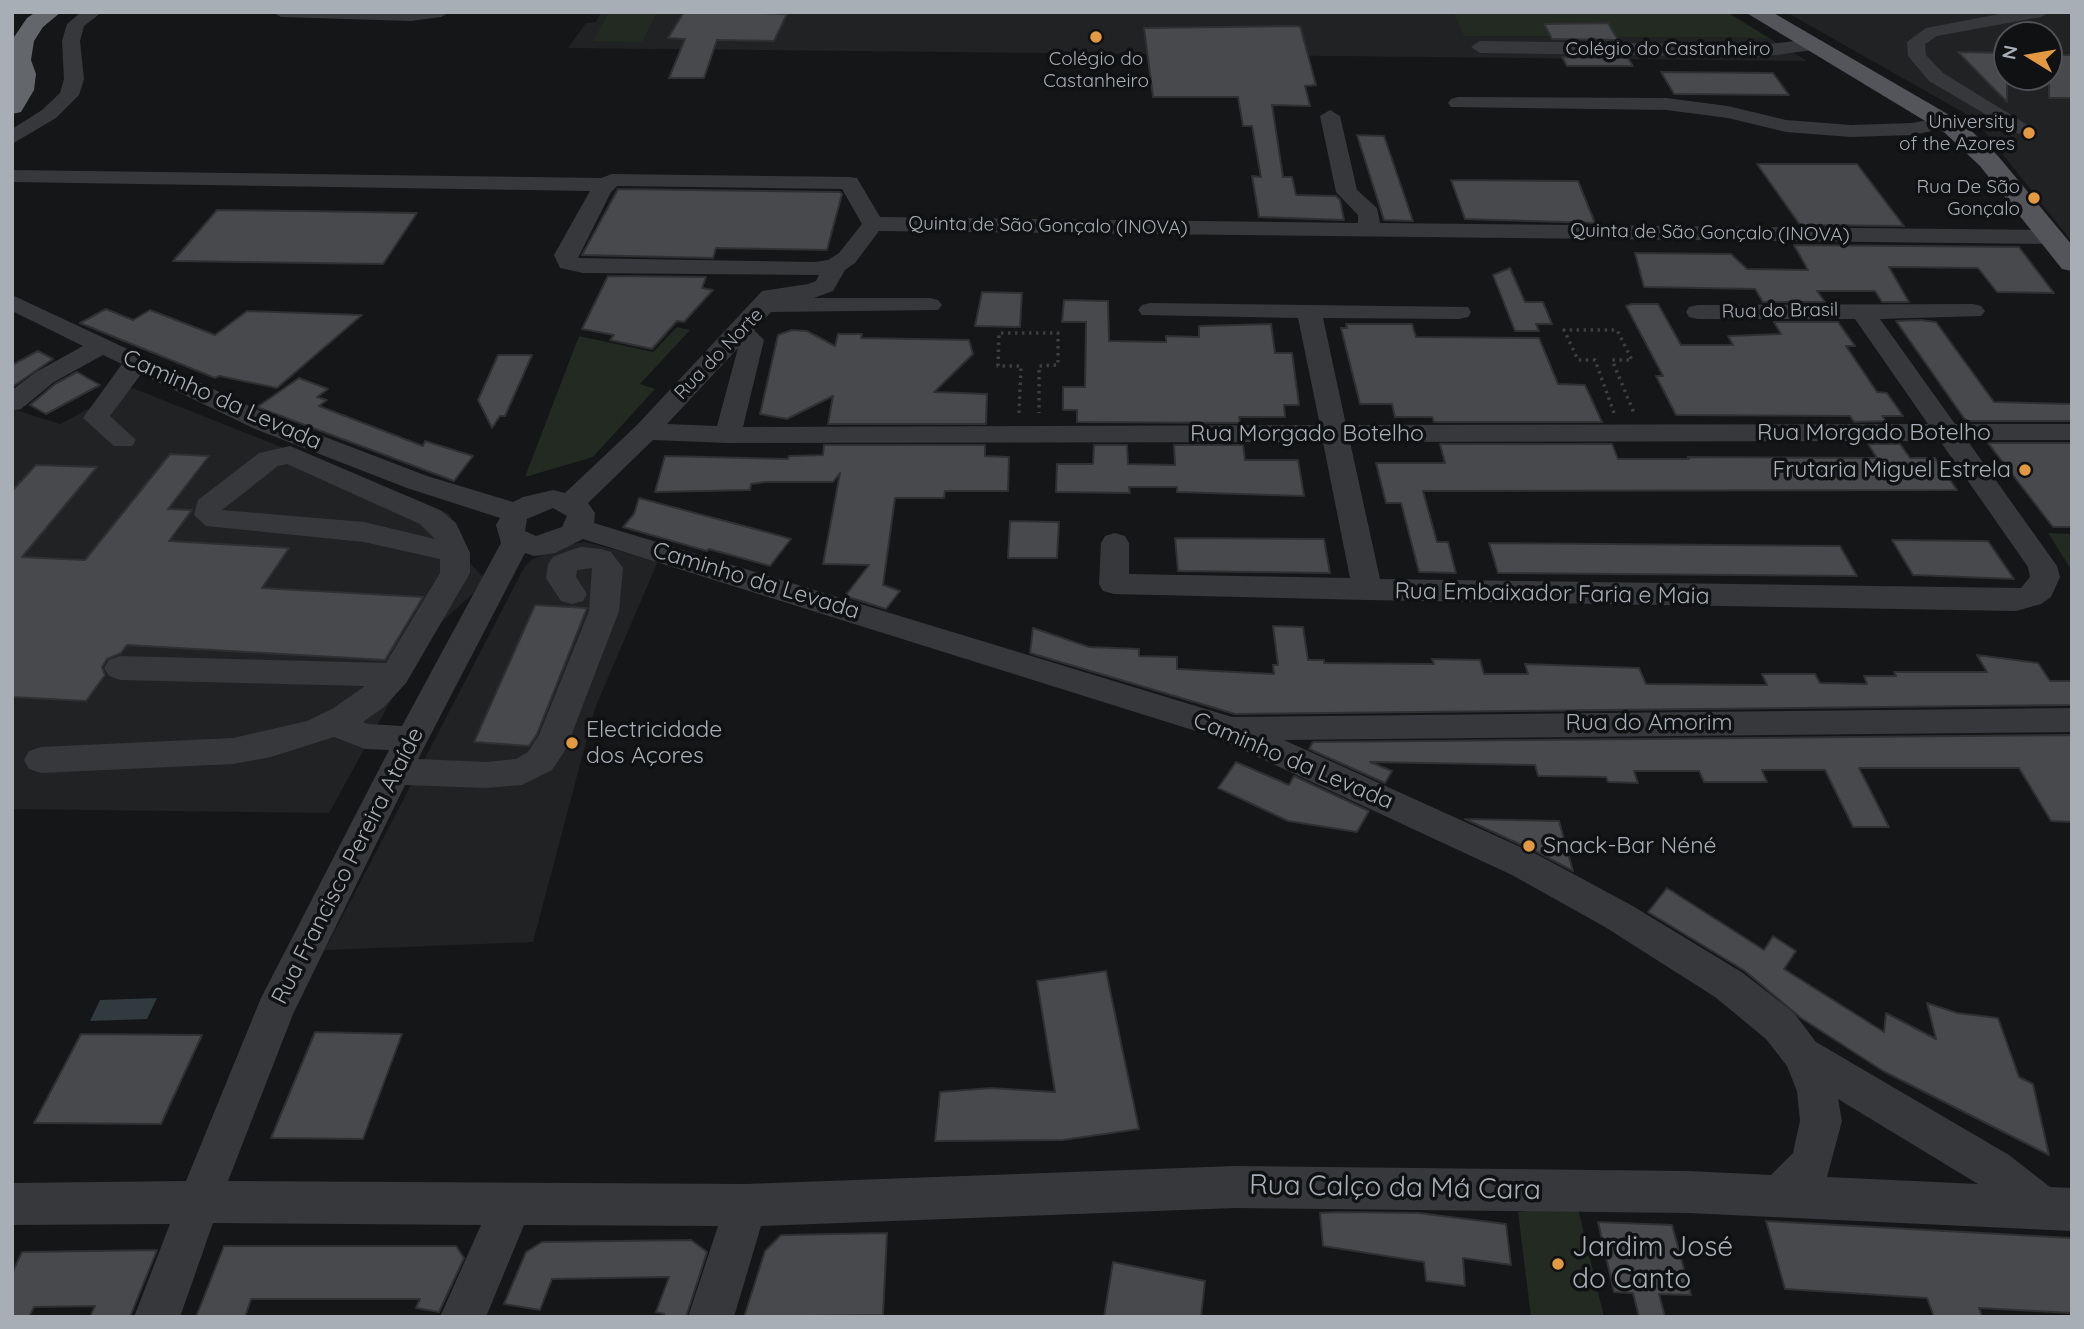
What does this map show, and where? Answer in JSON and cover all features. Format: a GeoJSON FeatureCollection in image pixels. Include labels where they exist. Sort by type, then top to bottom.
{"type":"FeatureCollection","features":[{"type":"Feature","properties":{"kind":"highway"},"geometry":{"type":"LineString","coordinates":[[12,107],[22,90],[24,74],[20,60],[23,41],[35,23],[50,12]]}},
{"type":"Feature","properties":{"kind":"main road"},"geometry":{"type":"LineString","coordinates":[[1756,12],[1945,123],[1989,161],[2072,263]]}},
{"type":"Feature","properties":{"kind":"street"},"geometry":{"type":"LineString","coordinates":[[12,138],[49,114],[69,95],[74,79],[71,41],[76,24],[93,12]]}},
{"type":"Feature","properties":{"kind":"street"},"geometry":{"type":"LineString","coordinates":[[281,12],[411,16],[441,12]]}},
{"type":"Feature","properties":{"kind":"street"},"geometry":{"type":"LineString","coordinates":[[2019,128],[1936,77],[1917,56],[1916,42],[1942,29],[2041,12]]}},
{"type":"Feature","properties":{"kind":"street","name":"Colégio do Castanheiro"},"geometry":{"type":"LineString","coordinates":[[1480,47],[1761,51],[1813,45]]}},
{"type":"Feature","properties":{"kind":"street"},"geometry":{"type":"LineString","coordinates":[[1458,103],[1666,104],[1719,110],[1786,126],[1851,131],[1912,128],[1945,123]]}},
{"type":"Feature","properties":{"kind":"street"},"geometry":{"type":"LineString","coordinates":[[1330,116],[1347,192],[1368,213],[1369,229]]}},
{"type":"Feature","properties":{"kind":"street"},"geometry":{"type":"LineString","coordinates":[[12,176],[607,185]]}},
{"type":"Feature","properties":{"kind":"street"},"geometry":{"type":"LineString","coordinates":[[629,179],[849,183],[873,224],[847,258],[835,266],[815,269],[568,263],[565,255],[607,185],[612,180],[629,179]]}},
{"type":"Feature","properties":{"kind":"street","name":"Quinta de São Gonçalo (INOVA)"},"geometry":{"type":"LineString","coordinates":[[873,224],[2050,237]]}},
{"type":"Feature","properties":{"kind":"street"},"geometry":{"type":"LineString","coordinates":[[764,305],[770,296],[813,291],[825,286],[835,266]]}},
{"type":"Feature","properties":{"kind":"street","name":"Caminho da Levada"},"geometry":{"type":"LineString","coordinates":[[12,302],[264,423],[417,482],[517,527],[544,545],[565,539],[575,515]]}},
{"type":"Feature","properties":{"kind":"street","name":"Rua do Norte"},"geometry":{"type":"LineString","coordinates":[[646,430],[764,305],[930,305]]}},
{"type":"Feature","properties":{"kind":"street"},"geometry":{"type":"LineString","coordinates":[[1150,310],[1459,312]]}},
{"type":"Feature","properties":{"kind":"street"},"geometry":{"type":"LineString","coordinates":[[1309,311],[1367,590]]}},
{"type":"Feature","properties":{"kind":"street","name":"Rua do Brasil"},"geometry":{"type":"LineString","coordinates":[[1862,311],[1945,433],[2042,566],[2045,577],[2040,590],[2030,597]]}},
{"type":"Feature","properties":{"kind":"street","name":"Rua do Brasil"},"geometry":{"type":"LineString","coordinates":[[1698,312],[1973,311]]}},
{"type":"Feature","properties":{"kind":"street"},"geometry":{"type":"LineString","coordinates":[[728,435],[752,340],[738,330]]}},
{"type":"Feature","properties":{"kind":"street"},"geometry":{"type":"LineString","coordinates":[[12,402],[45,377],[101,346]]}},
{"type":"Feature","properties":{"kind":"street"},"geometry":{"type":"LineString","coordinates":[[123,440],[96,418],[136,363]]}},
{"type":"Feature","properties":{"kind":"street"},"geometry":{"type":"LineString","coordinates":[[575,515],[646,430]]}},
{"type":"Feature","properties":{"kind":"street","name":"Rua Morgado Botelho"},"geometry":{"type":"LineString","coordinates":[[646,430],[728,435],[2072,432]]}},
{"type":"Feature","properties":{"kind":"street"},"geometry":{"type":"LineString","coordinates":[[41,760],[233,751],[282,741],[333,723],[373,698],[395,675],[455,573],[455,553],[446,530],[430,517],[290,455],[270,459],[208,507],[208,515],[216,519],[364,533],[455,553]]}},
{"type":"Feature","properties":{"kind":"street","name":"Caminho da Levada"},"geometry":{"type":"LineString","coordinates":[[517,527],[543,500],[575,515],[1226,728],[1525,864],[1618,916],[1729,985],[1780,1026],[1802,1055],[1817,1091],[1821,1121],[1812,1164],[1780,1196]]}},
{"type":"Feature","properties":{"kind":"street","name":"Rua Francisco Pereira Ataíde"},"geometry":{"type":"LineString","coordinates":[[157,1317],[226,1129],[275,1010],[517,527]]}},
{"type":"Feature","properties":{"kind":"street","name":"Rua Embaixador Faria e Maia"},"geometry":{"type":"LineString","coordinates":[[1115,543],[1114,584],[1920,600],[2016,600],[2030,597]]}},
{"type":"Feature","properties":{"kind":"street"},"geometry":{"type":"LineString","coordinates":[[396,771],[486,775],[522,772],[540,761],[554,740],[604,611],[608,568],[601,559],[581,557],[564,564],[561,578],[572,594]]}},
{"type":"Feature","properties":{"kind":"street"},"geometry":{"type":"LineString","coordinates":[[120,668],[395,675]]}},
{"type":"Feature","properties":{"kind":"street","name":"Rua do Amorim"},"geometry":{"type":"LineString","coordinates":[[1226,728],[2072,720]]}},
{"type":"Feature","properties":{"kind":"street"},"geometry":{"type":"LineString","coordinates":[[333,723],[365,736],[411,739]]}},
{"type":"Feature","properties":{"kind":"street"},"geometry":{"type":"LineString","coordinates":[[1802,1055],[2058,1209]]}},
{"type":"Feature","properties":{"kind":"street","name":"Rua Calço da Má Cara"},"geometry":{"type":"LineString","coordinates":[[12,1204],[201,1202],[746,1205],[1235,1187],[1688,1192],[2058,1209]]}},
{"type":"Feature","properties":{"kind":"street"},"geometry":{"type":"LineString","coordinates":[[463,1317],[512,1203]]}},
{"type":"Feature","properties":{"kind":"street"},"geometry":{"type":"LineString","coordinates":[[711,1317],[746,1205]]}},
{"type":"Feature","properties":{"kind":"path"},"geometry":{"type":"LineString","coordinates":[[1564,330],[1617,330],[1632,360],[1612,360],[1632,433],[1595,360],[1577,360],[1564,330]]}},
{"type":"Feature","properties":{"kind":"path"},"geometry":{"type":"LineString","coordinates":[[999,333],[1058,333],[1058,365],[1040,366],[1028,435],[1021,366],[998,366],[999,333]]}},
{"type":"Feature","properties":{"kind":"shaded area","name":"Colégio do Castanheiro"},"geometry":{"type":"Polygon","coordinates":[[[601,12],[1453,12],[1465,36],[1769,38],[1807,61],[568,48],[586,23],[596,22],[601,12]]]}},
{"type":"Feature","properties":{"kind":"shaded area"},"geometry":{"type":"Polygon","coordinates":[[[609,12],[657,12],[642,42],[593,41],[609,12]]]}},
{"type":"Feature","properties":{"kind":"shaded area"},"geometry":{"type":"Polygon","coordinates":[[[1453,12],[1727,12],[1769,38],[1464,36],[1453,12]]]}},
{"type":"Feature","properties":{"kind":"shaded area","name":"University of the Azores"},"geometry":{"type":"Polygon","coordinates":[[[1786,12],[2072,12],[2072,242],[1975,119],[1786,12]]]}},
{"type":"Feature","properties":{"kind":"shaded area"},"geometry":{"type":"Polygon","coordinates":[[[677,327],[690,330],[640,384],[655,389],[593,457],[525,477],[579,336],[653,352],[677,327]]]}},
{"type":"Feature","properties":{"kind":"shaded area"},"geometry":{"type":"Polygon","coordinates":[[[130,387],[450,514],[462,555],[487,581],[427,635],[329,813],[12,809],[12,409],[60,424],[130,387]]]}},
{"type":"Feature","properties":{"kind":"shaded area"},"geometry":{"type":"Polygon","coordinates":[[[2048,533],[2072,534],[2072,571],[2048,533]]]}},
{"type":"Feature","properties":{"kind":"shaded area","name":"Electricidade dos Açores"},"geometry":{"type":"Polygon","coordinates":[[[585,542],[658,561],[595,708],[533,942],[325,950],[524,568],[531,560],[563,545],[585,542]]]}},
{"type":"Feature","properties":{"kind":"shaded area"},"geometry":{"type":"Polygon","coordinates":[[[157,998],[147,1019],[90,1021],[100,1000],[157,998]]]}},
{"type":"Feature","properties":{"kind":"shaded area","name":"Jardim José do Canto"},"geometry":{"type":"Polygon","coordinates":[[[1577,1204],[1604,1317],[1531,1317],[1518,1212],[1577,1204]]]}},
{"type":"Feature","properties":{"kind":"building"},"geometry":{"type":"Polygon","coordinates":[[[684,12],[787,14],[774,41],[717,40],[704,78],[669,78],[685,39],[668,38],[684,12]]]}},
{"type":"Feature","properties":{"kind":"building"},"geometry":{"type":"Polygon","coordinates":[[[1608,23],[1618,40],[1552,39],[1544,24],[1608,23]]]}},
{"type":"Feature","properties":{"kind":"building"},"geometry":{"type":"Polygon","coordinates":[[[1300,26],[1316,85],[1305,86],[1310,106],[1272,105],[1283,177],[1292,177],[1296,195],[1336,196],[1340,200],[1344,220],[1259,217],[1252,176],[1261,177],[1252,126],[1243,126],[1238,97],[1153,97],[1144,28],[1300,26]]]}},
{"type":"Feature","properties":{"kind":"building"},"geometry":{"type":"Polygon","coordinates":[[[1958,52],[1993,53],[1993,88],[1958,52]]]}},
{"type":"Feature","properties":{"kind":"building"},"geometry":{"type":"Polygon","coordinates":[[[2063,55],[2072,55],[2072,98],[2049,98],[2049,91],[2063,91],[2063,55]]]}},
{"type":"Feature","properties":{"kind":"building"},"geometry":{"type":"Polygon","coordinates":[[[1562,57],[1628,58],[1633,66],[1567,66],[1562,57]]]}},
{"type":"Feature","properties":{"kind":"building"},"geometry":{"type":"Polygon","coordinates":[[[1661,72],[1773,73],[1789,95],[1674,94],[1661,72]]]}},
{"type":"Feature","properties":{"kind":"building"},"geometry":{"type":"Polygon","coordinates":[[[1996,91],[2007,91],[2007,102],[1996,91]]]}},
{"type":"Feature","properties":{"kind":"building"},"geometry":{"type":"Polygon","coordinates":[[[1357,135],[1384,136],[1413,221],[1384,220],[1357,135]]]}},
{"type":"Feature","properties":{"kind":"building"},"geometry":{"type":"Polygon","coordinates":[[[1757,164],[1857,164],[1904,226],[1800,225],[1757,164]]]}},
{"type":"Feature","properties":{"kind":"building"},"geometry":{"type":"Polygon","coordinates":[[[1451,180],[1578,181],[1595,223],[1465,219],[1451,180]]]}},
{"type":"Feature","properties":{"kind":"building"},"geometry":{"type":"Polygon","coordinates":[[[618,189],[842,194],[827,250],[716,248],[713,258],[582,255],[618,189]]]}},
{"type":"Feature","properties":{"kind":"building"},"geometry":{"type":"Polygon","coordinates":[[[217,210],[417,213],[383,264],[173,261],[217,210]]]}},
{"type":"Feature","properties":{"kind":"building"},"geometry":{"type":"Polygon","coordinates":[[[1794,245],[2019,247],[2054,293],[1997,292],[1978,268],[1889,267],[1909,302],[1882,302],[1875,291],[1817,291],[1825,302],[1763,302],[1755,289],[1644,287],[1635,253],[1731,254],[1747,269],[1808,270],[1794,245]]]}},
{"type":"Feature","properties":{"kind":"building"},"geometry":{"type":"Polygon","coordinates":[[[1510,268],[1525,302],[1543,302],[1552,324],[1536,324],[1539,331],[1515,331],[1493,275],[1510,268]]]}},
{"type":"Feature","properties":{"kind":"building"},"geometry":{"type":"Polygon","coordinates":[[[608,276],[706,277],[702,288],[713,290],[684,322],[677,321],[652,349],[610,340],[614,335],[582,329],[608,276]]]}},
{"type":"Feature","properties":{"kind":"building"},"geometry":{"type":"Polygon","coordinates":[[[982,292],[1022,293],[1020,327],[975,326],[982,292]]]}},
{"type":"Feature","properties":{"kind":"building"},"geometry":{"type":"Polygon","coordinates":[[[1064,300],[1108,301],[1109,341],[1166,342],[1166,336],[1199,337],[1199,326],[1271,324],[1275,353],[1292,353],[1299,405],[1284,405],[1285,417],[1239,417],[1240,423],[1077,422],[1077,410],[1063,410],[1063,387],[1085,387],[1086,322],[1062,322],[1064,300]]]}},
{"type":"Feature","properties":{"kind":"building"},"geometry":{"type":"Polygon","coordinates":[[[1658,304],[1681,345],[1733,345],[1728,336],[1781,334],[1774,322],[1838,322],[1855,346],[1846,346],[1877,392],[1887,393],[1903,416],[1882,416],[1886,421],[1854,422],[1850,416],[1676,415],[1656,376],[1663,376],[1626,306],[1658,304]]]}},
{"type":"Feature","properties":{"kind":"building"},"geometry":{"type":"Polygon","coordinates":[[[106,309],[133,320],[150,310],[215,335],[247,311],[362,315],[277,388],[219,376],[215,378],[80,323],[106,309]]]}},
{"type":"Feature","properties":{"kind":"building"},"geometry":{"type":"Polygon","coordinates":[[[1896,321],[1936,322],[1994,402],[2072,404],[2072,421],[1966,421],[1896,321]]]}},
{"type":"Feature","properties":{"kind":"building"},"geometry":{"type":"Polygon","coordinates":[[[1346,324],[1412,324],[1416,337],[1539,338],[1558,384],[1585,385],[1602,422],[1434,422],[1432,417],[1395,417],[1392,404],[1360,404],[1341,328],[1347,328],[1346,324]]]}},
{"type":"Feature","properties":{"kind":"building"},"geometry":{"type":"Polygon","coordinates":[[[792,330],[807,331],[835,346],[838,334],[862,334],[861,338],[969,340],[973,354],[934,392],[987,394],[986,424],[828,424],[833,396],[787,419],[760,414],[778,335],[792,330]]]}},
{"type":"Feature","properties":{"kind":"building"},"geometry":{"type":"Polygon","coordinates":[[[38,351],[53,359],[12,387],[12,365],[38,351]]]}},
{"type":"Feature","properties":{"kind":"building"},"geometry":{"type":"Polygon","coordinates":[[[498,355],[532,355],[505,416],[500,416],[492,428],[478,400],[498,355]]]}},
{"type":"Feature","properties":{"kind":"building"},"geometry":{"type":"Polygon","coordinates":[[[77,372],[100,385],[46,414],[30,405],[55,384],[77,372]]]}},
{"type":"Feature","properties":{"kind":"building"},"geometry":{"type":"Polygon","coordinates":[[[299,378],[328,389],[317,397],[327,400],[319,406],[423,446],[425,441],[473,456],[454,481],[257,407],[299,378]]]}},
{"type":"Feature","properties":{"kind":"building"},"geometry":{"type":"Polygon","coordinates":[[[1988,443],[2072,443],[2072,527],[2053,527],[1988,443]]]}},
{"type":"Feature","properties":{"kind":"building"},"geometry":{"type":"Polygon","coordinates":[[[1440,444],[1612,444],[1618,459],[1689,459],[1688,457],[1877,458],[1868,444],[1900,444],[1910,458],[1935,458],[1957,490],[1423,491],[1437,542],[1448,542],[1456,573],[1419,572],[1401,503],[1386,503],[1376,463],[1445,463],[1440,444]]]}},
{"type":"Feature","properties":{"kind":"building"},"geometry":{"type":"Polygon","coordinates":[[[824,445],[985,445],[985,456],[1009,457],[1008,491],[945,491],[944,498],[895,498],[883,585],[900,591],[886,609],[845,596],[869,565],[823,564],[840,473],[833,482],[765,482],[751,484],[750,490],[655,492],[665,456],[788,459],[789,456],[823,455],[824,445]]]}},
{"type":"Feature","properties":{"kind":"building"},"geometry":{"type":"Polygon","coordinates":[[[1094,445],[1127,445],[1128,464],[1175,465],[1174,445],[1243,445],[1245,460],[1298,460],[1304,496],[1177,492],[1177,487],[1129,487],[1130,493],[1056,492],[1057,464],[1093,464],[1094,445]]]}},
{"type":"Feature","properties":{"kind":"building"},"geometry":{"type":"Polygon","coordinates":[[[170,454],[209,456],[168,509],[192,510],[169,541],[289,548],[262,588],[423,597],[385,660],[127,645],[121,653],[107,659],[102,667],[105,675],[86,701],[12,697],[12,491],[36,465],[97,467],[22,557],[85,560],[170,454]]]}},
{"type":"Feature","properties":{"kind":"building"},"geometry":{"type":"Polygon","coordinates":[[[639,498],[791,539],[770,566],[709,549],[707,551],[623,527],[634,514],[639,498]]]}},
{"type":"Feature","properties":{"kind":"building"},"geometry":{"type":"Polygon","coordinates":[[[1010,521],[1059,522],[1057,558],[1008,558],[1010,521]]]}},
{"type":"Feature","properties":{"kind":"building"},"geometry":{"type":"Polygon","coordinates":[[[1175,538],[1324,539],[1330,573],[1178,571],[1175,538]]]}},
{"type":"Feature","properties":{"kind":"building"},"geometry":{"type":"Polygon","coordinates":[[[1892,540],[1988,541],[2014,579],[1913,575],[1892,540]]]}},
{"type":"Feature","properties":{"kind":"building"},"geometry":{"type":"Polygon","coordinates":[[[1489,543],[1840,546],[1857,576],[1498,573],[1489,543]]]}},
{"type":"Feature","properties":{"kind":"building"},"geometry":{"type":"Polygon","coordinates":[[[535,605],[587,608],[537,734],[529,746],[474,742],[535,605]]]}},
{"type":"Feature","properties":{"kind":"building"},"geometry":{"type":"Polygon","coordinates":[[[1273,626],[1303,627],[1308,660],[1324,660],[1324,663],[1434,664],[1432,659],[1480,660],[1484,674],[1528,674],[1525,664],[1639,668],[1646,684],[1767,685],[1762,674],[1815,674],[1820,683],[1867,684],[1864,676],[1896,676],[1894,672],[1987,672],[1977,655],[2038,663],[2050,681],[2072,681],[2072,705],[1235,714],[1030,653],[1033,628],[1089,647],[1139,649],[1139,656],[1177,657],[1177,669],[1274,674],[1273,665],[1278,665],[1273,626]]]}},
{"type":"Feature","properties":{"kind":"building"},"geometry":{"type":"Polygon","coordinates":[[[2072,735],[2072,822],[2051,821],[2019,768],[1859,768],[1889,827],[1853,827],[1825,770],[1762,770],[1767,782],[1704,782],[1699,771],[1634,771],[1638,783],[1608,782],[1606,777],[1538,776],[1535,765],[1370,762],[1392,771],[1385,783],[1309,749],[1313,742],[2072,735]]]}},
{"type":"Feature","properties":{"kind":"building"},"geometry":{"type":"Polygon","coordinates":[[[1236,762],[1289,785],[1294,776],[1369,811],[1357,832],[1288,821],[1218,788],[1236,762]]]}},
{"type":"Feature","properties":{"kind":"building"},"geometry":{"type":"Polygon","coordinates":[[[1465,819],[1559,821],[1573,871],[1539,853],[1465,819]]]}},
{"type":"Feature","properties":{"kind":"building"},"geometry":{"type":"Polygon","coordinates":[[[1667,888],[1764,950],[1773,936],[1796,951],[1784,969],[1884,1032],[1886,1013],[1936,1039],[1927,1003],[1957,1013],[1998,1018],[2019,1077],[2033,1084],[2049,1155],[1883,1071],[1801,1018],[1745,971],[1648,912],[1667,888]]]}},
{"type":"Feature","properties":{"kind":"building"},"geometry":{"type":"Polygon","coordinates":[[[1106,971],[1139,1129],[1063,1140],[935,1141],[940,1092],[991,1088],[1055,1092],[1037,981],[1106,971]]]}},
{"type":"Feature","properties":{"kind":"building"},"geometry":{"type":"Polygon","coordinates":[[[315,1032],[402,1034],[363,1139],[271,1138],[315,1032]]]}},
{"type":"Feature","properties":{"kind":"building"},"geometry":{"type":"Polygon","coordinates":[[[81,1034],[202,1035],[161,1124],[34,1123],[81,1034]]]}},
{"type":"Feature","properties":{"kind":"building"},"geometry":{"type":"Polygon","coordinates":[[[1320,1213],[1419,1213],[1506,1224],[1511,1265],[1463,1258],[1465,1286],[1426,1281],[1424,1262],[1323,1246],[1320,1213]]]}},
{"type":"Feature","properties":{"kind":"building"},"geometry":{"type":"Polygon","coordinates":[[[1766,1221],[2072,1238],[2072,1313],[1979,1308],[1982,1317],[1934,1317],[1927,1298],[1785,1289],[1766,1221]]]}},
{"type":"Feature","properties":{"kind":"building"},"geometry":{"type":"Polygon","coordinates":[[[1598,1222],[1672,1225],[1691,1295],[1659,1294],[1665,1317],[1639,1317],[1633,1293],[1614,1292],[1598,1222]]]}},
{"type":"Feature","properties":{"kind":"building"},"geometry":{"type":"Polygon","coordinates":[[[887,1233],[883,1315],[744,1317],[765,1251],[781,1235],[887,1233]]]}},
{"type":"Feature","properties":{"kind":"building"},"geometry":{"type":"Polygon","coordinates":[[[691,1240],[707,1252],[686,1317],[663,1317],[664,1314],[656,1312],[669,1277],[552,1279],[540,1310],[504,1304],[526,1252],[542,1242],[691,1240]]]}},
{"type":"Feature","properties":{"kind":"building"},"geometry":{"type":"Polygon","coordinates":[[[224,1246],[456,1246],[464,1258],[439,1312],[416,1308],[420,1299],[251,1299],[245,1317],[196,1317],[224,1246]]]}},
{"type":"Feature","properties":{"kind":"building"},"geometry":{"type":"Polygon","coordinates":[[[157,1250],[130,1317],[90,1317],[95,1306],[34,1307],[29,1317],[12,1317],[12,1273],[22,1252],[157,1250]]]}},
{"type":"Feature","properties":{"kind":"building"},"geometry":{"type":"Polygon","coordinates":[[[1113,1262],[1205,1281],[1201,1317],[1104,1317],[1113,1262]]]}},
{"type":"Feature","properties":{"kind":"place","name":"Colégio do Castanheiro"},"geometry":{"type":"Point","coordinates":[1096,37]}},
{"type":"Feature","properties":{"kind":"place","name":"University of the Azores"},"geometry":{"type":"Point","coordinates":[2029,133]}},
{"type":"Feature","properties":{"kind":"place","name":"Rua De São Gonçalo"},"geometry":{"type":"Point","coordinates":[2034,198]}},
{"type":"Feature","properties":{"kind":"place","name":"Frutaria Miguel Estrela"},"geometry":{"type":"Point","coordinates":[2025,470]}},
{"type":"Feature","properties":{"kind":"place","name":"Electricidade dos Açores"},"geometry":{"type":"Point","coordinates":[572,743]}},
{"type":"Feature","properties":{"kind":"place","name":"Snack-Bar Néné"},"geometry":{"type":"Point","coordinates":[1529,846]}},
{"type":"Feature","properties":{"kind":"place","name":"Jardim José do Canto"},"geometry":{"type":"Point","coordinates":[1558,1264]}}]}
